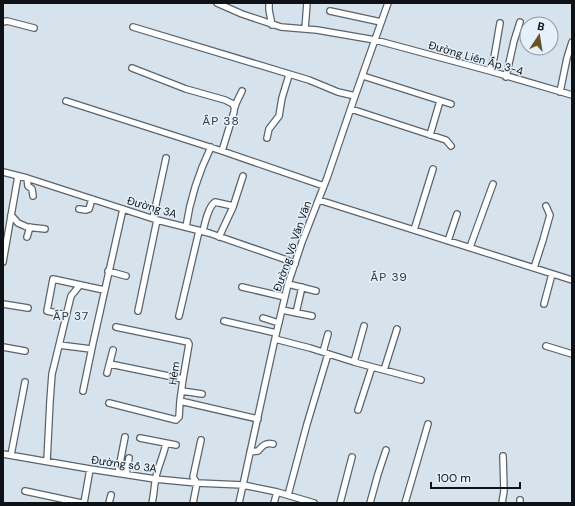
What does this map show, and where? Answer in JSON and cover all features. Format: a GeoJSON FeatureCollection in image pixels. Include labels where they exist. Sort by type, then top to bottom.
{"type":"FeatureCollection","features":[{"type":"Feature","properties":{"kind":"street","name":"Đường Liên Ấp 3-4"},"geometry":{"type":"LineString","coordinates":[[217,3],[242,14],[281,27],[317,30],[375,40],[572,95]]}},
{"type":"Feature","properties":{"kind":"street"},"geometry":{"type":"LineString","coordinates":[[269,3],[272,24]]}},
{"type":"Feature","properties":{"kind":"street"},"geometry":{"type":"LineString","coordinates":[[305,29],[306,3]]}},
{"type":"Feature","properties":{"kind":"street","name":"Đường Võ Văn Vân"},"geometry":{"type":"LineString","coordinates":[[239,503],[288,284],[388,3]]}},
{"type":"Feature","properties":{"kind":"street"},"geometry":{"type":"LineString","coordinates":[[330,10],[381,22]]}},
{"type":"Feature","properties":{"kind":"street"},"geometry":{"type":"LineString","coordinates":[[3,22],[7,21],[34,28]]}},
{"type":"Feature","properties":{"kind":"street"},"geometry":{"type":"LineString","coordinates":[[490,71],[494,58],[500,23]]}},
{"type":"Feature","properties":{"kind":"street"},"geometry":{"type":"LineString","coordinates":[[506,77],[519,25]]}},
{"type":"Feature","properties":{"kind":"street"},"geometry":{"type":"LineString","coordinates":[[133,27],[308,80],[338,92],[355,96]]}},
{"type":"Feature","properties":{"kind":"street"},"geometry":{"type":"LineString","coordinates":[[560,92],[572,42]]}},
{"type":"Feature","properties":{"kind":"street"},"geometry":{"type":"LineString","coordinates":[[132,68],[186,89],[225,100],[233,104],[234,107]]}},
{"type":"Feature","properties":{"kind":"street"},"geometry":{"type":"LineString","coordinates":[[267,138],[269,129],[279,116],[282,98],[289,75]]}},
{"type":"Feature","properties":{"kind":"street"},"geometry":{"type":"LineString","coordinates":[[362,76],[451,104]]}},
{"type":"Feature","properties":{"kind":"street"},"geometry":{"type":"LineString","coordinates":[[222,151],[234,112],[234,107],[242,91]]}},
{"type":"Feature","properties":{"kind":"street"},"geometry":{"type":"LineString","coordinates":[[66,101],[210,147],[324,186]]}},
{"type":"Feature","properties":{"kind":"street"},"geometry":{"type":"LineString","coordinates":[[430,135],[440,101]]}},
{"type":"Feature","properties":{"kind":"street"},"geometry":{"type":"LineString","coordinates":[[351,110],[446,140],[451,146]]}},
{"type":"Feature","properties":{"kind":"street"},"geometry":{"type":"LineString","coordinates":[[186,227],[202,167],[210,147]]}},
{"type":"Feature","properties":{"kind":"street"},"geometry":{"type":"LineString","coordinates":[[138,311],[166,158]]}},
{"type":"Feature","properties":{"kind":"street"},"geometry":{"type":"LineString","coordinates":[[414,230],[433,169]]}},
{"type":"Feature","properties":{"kind":"street","name":"Đường 3A"},"geometry":{"type":"LineString","coordinates":[[3,172],[27,178],[155,219],[201,231],[295,264]]}},
{"type":"Feature","properties":{"kind":"street"},"geometry":{"type":"LineString","coordinates":[[3,262],[18,176]]}},
{"type":"Feature","properties":{"kind":"street"},"geometry":{"type":"LineString","coordinates":[[219,237],[233,206],[243,176]]}},
{"type":"Feature","properties":{"kind":"street"},"geometry":{"type":"LineString","coordinates":[[27,178],[28,186],[32,189],[33,196]]}},
{"type":"Feature","properties":{"kind":"street"},"geometry":{"type":"LineString","coordinates":[[470,247],[493,184]]}},
{"type":"Feature","properties":{"kind":"street"},"geometry":{"type":"LineString","coordinates":[[79,209],[89,209],[92,199]]}},
{"type":"Feature","properties":{"kind":"street"},"geometry":{"type":"LineString","coordinates":[[319,200],[572,280]]}},
{"type":"Feature","properties":{"kind":"street"},"geometry":{"type":"LineString","coordinates":[[179,316],[201,231],[210,208],[215,202],[233,206]]}},
{"type":"Feature","properties":{"kind":"street"},"geometry":{"type":"LineString","coordinates":[[534,268],[550,215],[546,206]]}},
{"type":"Feature","properties":{"kind":"street"},"geometry":{"type":"LineString","coordinates":[[83,391],[108,271],[123,209]]}},
{"type":"Feature","properties":{"kind":"street"},"geometry":{"type":"LineString","coordinates":[[448,241],[456,214]]}},
{"type":"Feature","properties":{"kind":"street"},"geometry":{"type":"LineString","coordinates":[[11,215],[18,223],[30,228],[45,229]]}},
{"type":"Feature","properties":{"kind":"street"},"geometry":{"type":"LineString","coordinates":[[27,237],[30,228]]}},
{"type":"Feature","properties":{"kind":"street"},"geometry":{"type":"LineString","coordinates":[[108,271],[126,276]]}},
{"type":"Feature","properties":{"kind":"street"},"geometry":{"type":"LineString","coordinates":[[544,304],[552,274]]}},
{"type":"Feature","properties":{"kind":"street"},"geometry":{"type":"LineString","coordinates":[[66,315],[47,311],[53,279],[104,290]]}},
{"type":"Feature","properties":{"kind":"street"},"geometry":{"type":"LineString","coordinates":[[288,284],[316,291]]}},
{"type":"Feature","properties":{"kind":"street"},"geometry":{"type":"LineString","coordinates":[[47,461],[52,374],[71,296],[80,285]]}},
{"type":"Feature","properties":{"kind":"street"},"geometry":{"type":"LineString","coordinates":[[242,287],[285,297]]}},
{"type":"Feature","properties":{"kind":"street"},"geometry":{"type":"LineString","coordinates":[[296,313],[302,287]]}},
{"type":"Feature","properties":{"kind":"street"},"geometry":{"type":"LineString","coordinates":[[3,304],[28,308]]}},
{"type":"Feature","properties":{"kind":"street"},"geometry":{"type":"LineString","coordinates":[[282,310],[312,316]]}},
{"type":"Feature","properties":{"kind":"street"},"geometry":{"type":"LineString","coordinates":[[262,318],[279,323]]}},
{"type":"Feature","properties":{"kind":"street"},"geometry":{"type":"LineString","coordinates":[[224,321],[276,336],[354,362],[421,380]]}},
{"type":"Feature","properties":{"kind":"street"},"geometry":{"type":"LineString","coordinates":[[354,362],[364,326]]}},
{"type":"Feature","properties":{"kind":"street","name":"Hẻm"},"geometry":{"type":"LineString","coordinates":[[116,327],[188,342],[189,344],[180,401],[258,419]]}},
{"type":"Feature","properties":{"kind":"street"},"geometry":{"type":"LineString","coordinates":[[384,370],[397,329]]}},
{"type":"Feature","properties":{"kind":"street"},"geometry":{"type":"LineString","coordinates":[[288,495],[326,353],[328,334]]}},
{"type":"Feature","properties":{"kind":"street"},"geometry":{"type":"LineString","coordinates":[[59,345],[91,349]]}},
{"type":"Feature","properties":{"kind":"street"},"geometry":{"type":"LineString","coordinates":[[546,346],[572,354]]}},
{"type":"Feature","properties":{"kind":"street"},"geometry":{"type":"LineString","coordinates":[[3,347],[25,351]]}},
{"type":"Feature","properties":{"kind":"street"},"geometry":{"type":"LineString","coordinates":[[108,373],[113,350]]}},
{"type":"Feature","properties":{"kind":"street"},"geometry":{"type":"LineString","coordinates":[[110,364],[183,380]]}},
{"type":"Feature","properties":{"kind":"street"},"geometry":{"type":"LineString","coordinates":[[358,410],[372,367]]}},
{"type":"Feature","properties":{"kind":"street"},"geometry":{"type":"LineString","coordinates":[[11,455],[25,382]]}},
{"type":"Feature","properties":{"kind":"street"},"geometry":{"type":"LineString","coordinates":[[182,390],[202,394]]}},
{"type":"Feature","properties":{"kind":"street"},"geometry":{"type":"LineString","coordinates":[[109,403],[176,420],[179,416],[180,401]]}},
{"type":"Feature","properties":{"kind":"street"},"geometry":{"type":"LineString","coordinates":[[405,503],[428,424]]}},
{"type":"Feature","properties":{"kind":"street"},"geometry":{"type":"LineString","coordinates":[[118,473],[125,437]]}},
{"type":"Feature","properties":{"kind":"street"},"geometry":{"type":"LineString","coordinates":[[140,438],[176,445]]}},
{"type":"Feature","properties":{"kind":"street"},"geometry":{"type":"LineString","coordinates":[[193,503],[197,482],[193,477],[200,440]]}},
{"type":"Feature","properties":{"kind":"street"},"geometry":{"type":"LineString","coordinates":[[152,503],[155,479],[166,443]]}},
{"type":"Feature","properties":{"kind":"street"},"geometry":{"type":"LineString","coordinates":[[250,452],[258,452],[264,445],[269,443],[273,444]]}},
{"type":"Feature","properties":{"kind":"street"},"geometry":{"type":"LineString","coordinates":[[370,503],[386,450]]}},
{"type":"Feature","properties":{"kind":"street","name":"Đường số 3A"},"geometry":{"type":"LineString","coordinates":[[3,454],[155,479],[243,485],[277,492],[314,503]]}},
{"type":"Feature","properties":{"kind":"street"},"geometry":{"type":"LineString","coordinates":[[502,503],[504,491],[503,456]]}},
{"type":"Feature","properties":{"kind":"street"},"geometry":{"type":"LineString","coordinates":[[340,503],[352,457]]}},
{"type":"Feature","properties":{"kind":"street"},"geometry":{"type":"LineString","coordinates":[[126,474],[129,458]]}},
{"type":"Feature","properties":{"kind":"street"},"geometry":{"type":"LineString","coordinates":[[84,503],[90,469]]}},
{"type":"Feature","properties":{"kind":"street"},"geometry":{"type":"LineString","coordinates":[[25,491],[81,503]]}},
{"type":"Feature","properties":{"kind":"street"},"geometry":{"type":"LineString","coordinates":[[274,503],[277,492]]}},
{"type":"Feature","properties":{"kind":"street"},"geometry":{"type":"LineString","coordinates":[[109,503],[111,495]]}},
{"type":"Feature","properties":{"kind":"district","name":"ẤP 38"},"geometry":{"type":"Point","coordinates":[221,121]}},
{"type":"Feature","properties":{"kind":"district","name":"ẤP 39"},"geometry":{"type":"Point","coordinates":[389,277]}},
{"type":"Feature","properties":{"kind":"district","name":"ẤP 37"},"geometry":{"type":"Point","coordinates":[71,316]}}]}
